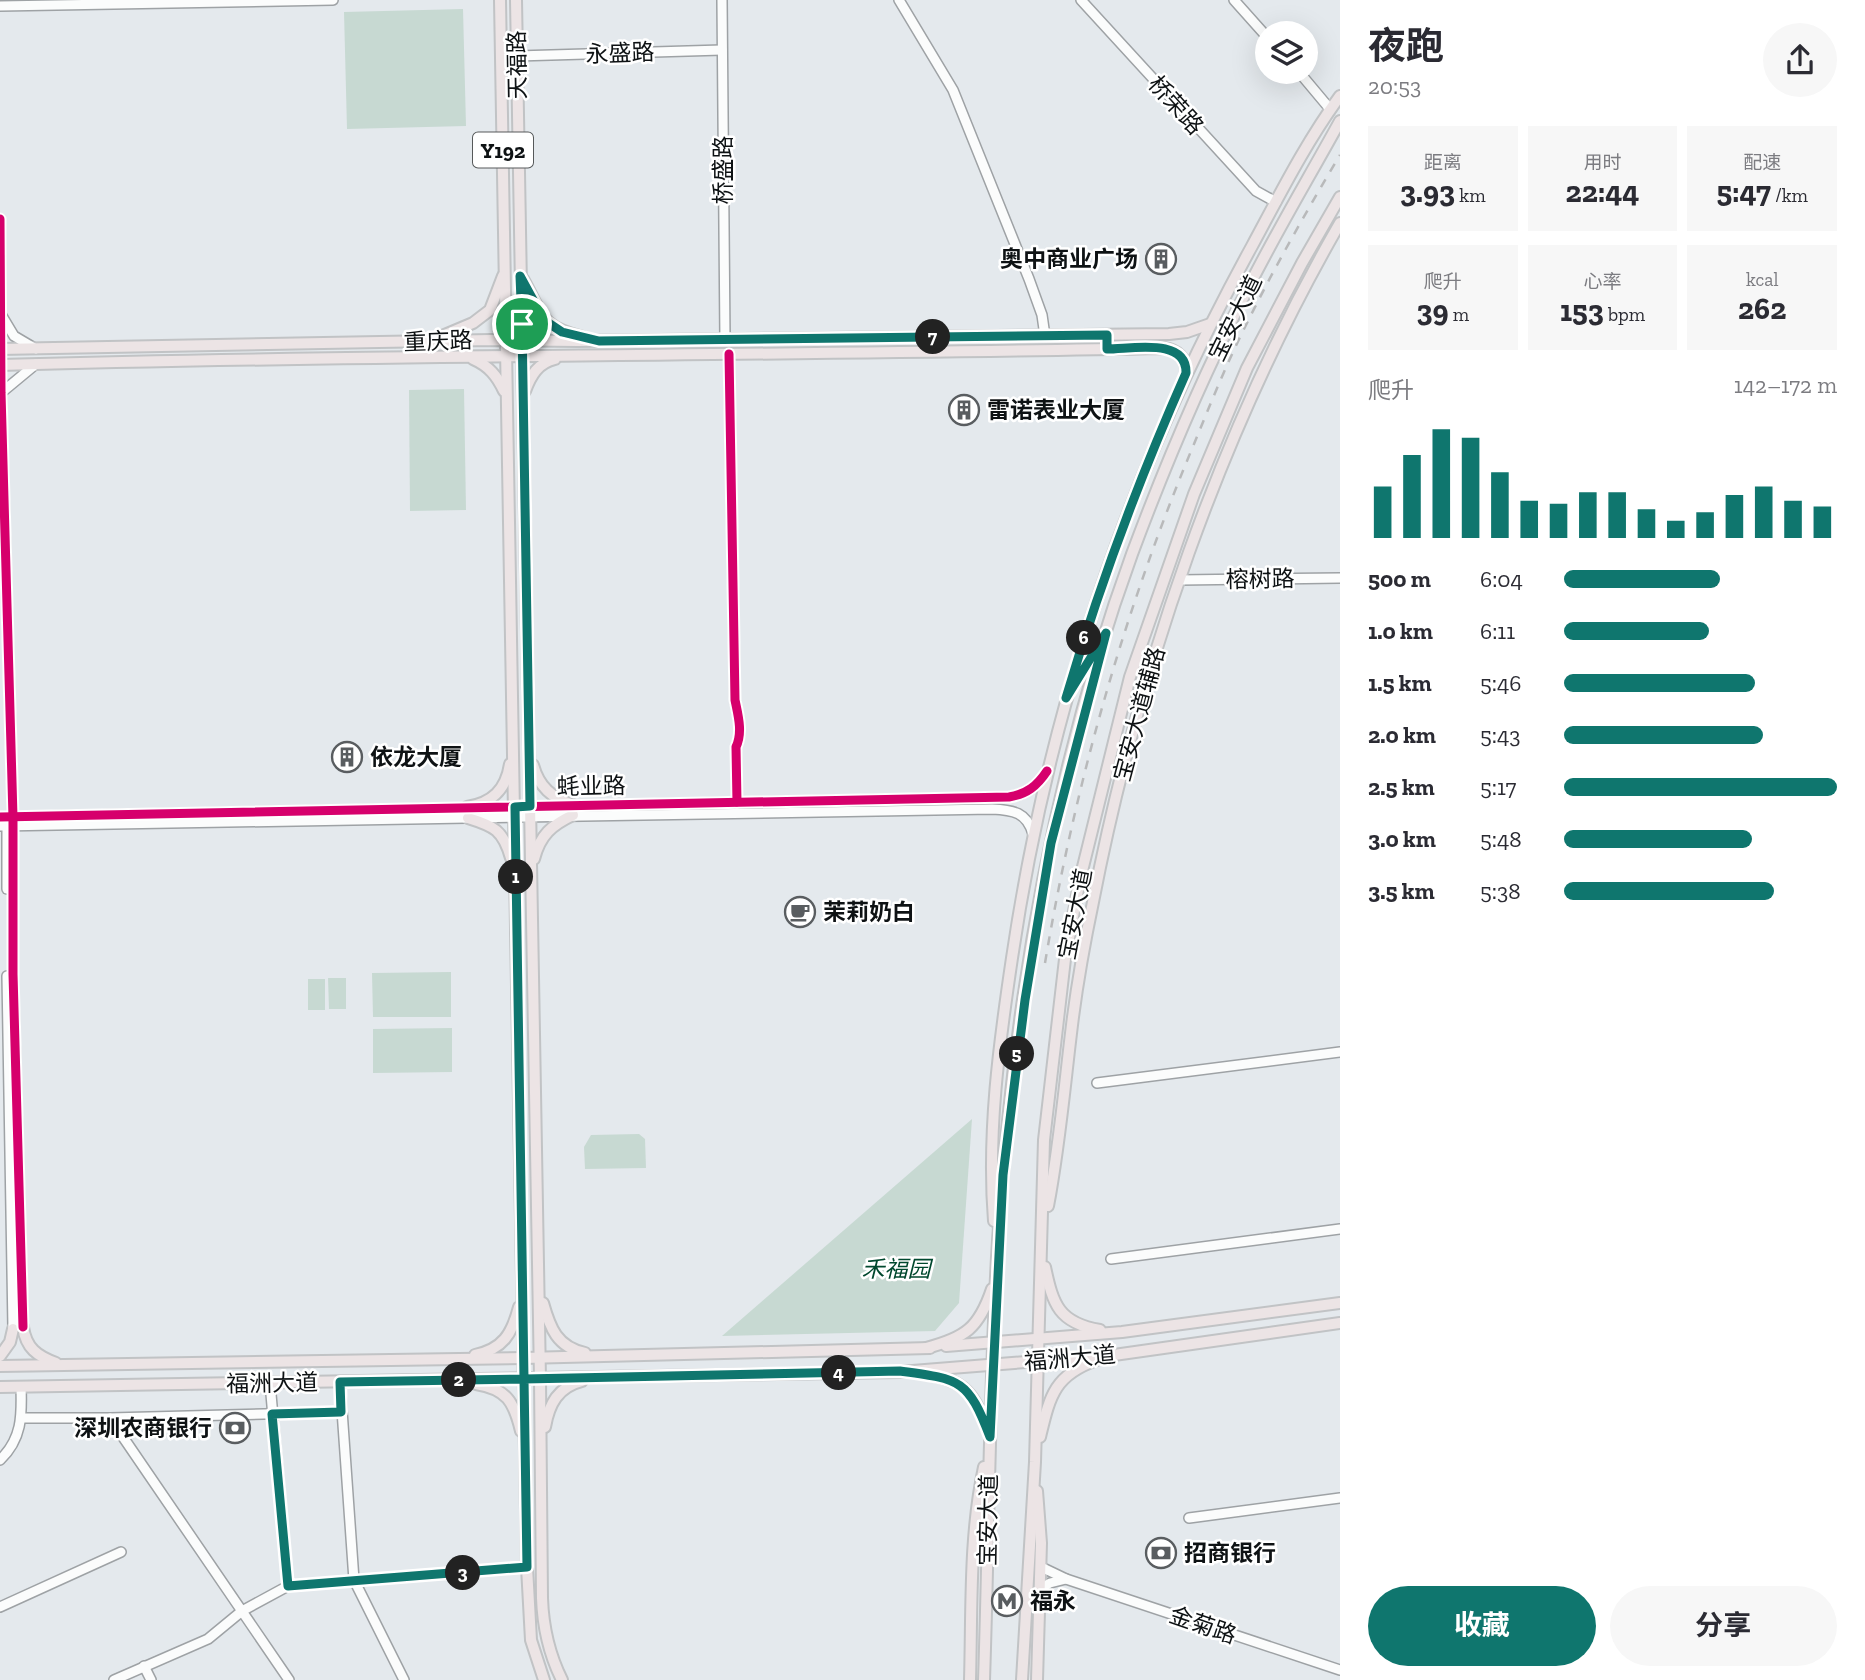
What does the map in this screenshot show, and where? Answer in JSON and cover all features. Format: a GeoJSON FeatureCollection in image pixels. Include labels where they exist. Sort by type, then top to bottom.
{"type":"FeatureCollection","features":[{"type":"Feature","properties":{"kind":"main road","name":"天福路"},"geometry":{"type":"LineString","coordinates":[[500,0],[527,1567],[531,1640],[544,1680]]}},
{"type":"Feature","properties":{"kind":"main road","name":"天福路"},"geometry":{"type":"LineString","coordinates":[[516,0],[543,1614],[550,1650],[562,1680]]}},
{"type":"Feature","properties":{"kind":"main road"},"geometry":{"type":"LineString","coordinates":[[926,1348],[955,1339],[975,1325],[989,1299],[997,1267],[990,1161],[1006,992],[1033,834],[1047,771],[1066,698],[1113,552],[1154,447],[1210,324],[1276,202],[1340,96]]}},
{"type":"Feature","properties":{"kind":"main road","name":"宝安大道"},"geometry":{"type":"LineString","coordinates":[[984,1680],[993,1342],[1003,1175],[1041,896],[1063,795],[1106,633],[1157,489],[1242,300],[1340,121]]}},
{"type":"Feature","properties":{"kind":"main road","name":"宝安大道"},"geometry":{"type":"LineString","coordinates":[[1022,1680],[1035,1462],[1044,1140],[1065,959],[1083,866],[1130,677],[1194,494],[1247,368],[1301,263],[1340,197]]}},
{"type":"Feature","properties":{"kind":"main road","name":"宝安大道辅路"},"geometry":{"type":"LineString","coordinates":[[1041,1237],[1056,1164],[1073,1013],[1093,901],[1130,743],[1163,629],[1251,395],[1289,315],[1340,223]]}},
{"type":"Feature","properties":{"kind":"main road"},"geometry":{"type":"LineString","coordinates":[[429,342],[473,323],[490,310],[505,270]]}},
{"type":"Feature","properties":{"kind":"main road"},"geometry":{"type":"LineString","coordinates":[[520,276],[544,320],[562,332],[599,341]]}},
{"type":"Feature","properties":{"kind":"main road","name":"重庆路"},"geometry":{"type":"LineString","coordinates":[[1,349],[505,340],[1178,334],[1210,324]]}},
{"type":"Feature","properties":{"kind":"main road"},"geometry":{"type":"LineString","coordinates":[[1107,335],[1107,349]]}},
{"type":"Feature","properties":{"kind":"main road","name":"重庆路"},"geometry":{"type":"LineString","coordinates":[[1,365],[1170,349],[1182,356],[1186,373]]}},
{"type":"Feature","properties":{"kind":"main road","name":"Y192"},"geometry":{"type":"LineString","coordinates":[[466,357],[487,366],[493,372],[507,401]]}},
{"type":"Feature","properties":{"kind":"main road"},"geometry":{"type":"LineString","coordinates":[[523,399],[530,379],[540,366],[548,360],[572,357]]}},
{"type":"Feature","properties":{"kind":"main road"},"geometry":{"type":"LineString","coordinates":[[1066,698],[1106,633]]}},
{"type":"Feature","properties":{"kind":"main road"},"geometry":{"type":"LineString","coordinates":[[528,740],[533,766],[542,786],[573,810],[557,822],[539,842],[531,879]]}},
{"type":"Feature","properties":{"kind":"main road"},"geometry":{"type":"LineString","coordinates":[[467,813],[486,803],[500,791],[508,773],[513,741]]}},
{"type":"Feature","properties":{"kind":"main road"},"geometry":{"type":"LineString","coordinates":[[467,813],[500,833],[508,845],[516,877]]}},
{"type":"Feature","properties":{"kind":"main road"},"geometry":{"type":"LineString","coordinates":[[1041,1237],[1050,1289],[1061,1312],[1076,1324],[1122,1332]]}},
{"type":"Feature","properties":{"kind":"main road"},"geometry":{"type":"LineString","coordinates":[[539,1288],[554,1335],[562,1344],[576,1351],[602,1356]]}},
{"type":"Feature","properties":{"kind":"main road"},"geometry":{"type":"LineString","coordinates":[[454,1359],[494,1349],[505,1342],[512,1333],[523,1294]]}},
{"type":"Feature","properties":{"kind":"main road","name":"福洲大道"},"geometry":{"type":"LineString","coordinates":[[0,1366],[524,1358],[926,1348],[1122,1332],[1340,1303]]}},
{"type":"Feature","properties":{"kind":"main road","name":"福洲大道"},"geometry":{"type":"LineString","coordinates":[[0,1387],[895,1372],[1114,1355],[1340,1323]]}},
{"type":"Feature","properties":{"kind":"main road"},"geometry":{"type":"LineString","coordinates":[[0,1356],[18,1328],[37,1356],[62,1365]]}},
{"type":"Feature","properties":{"kind":"main road"},"geometry":{"type":"LineString","coordinates":[[889,1349],[895,1372],[943,1377],[962,1386],[977,1404],[990,1437],[977,1509],[970,1680]]}},
{"type":"Feature","properties":{"kind":"main road"},"geometry":{"type":"LineString","coordinates":[[1037,1680],[1041,1522],[1035,1462],[1046,1413],[1058,1383],[1078,1368],[1114,1355]]}},
{"type":"Feature","properties":{"kind":"main road"},"geometry":{"type":"LineString","coordinates":[[541,1451],[551,1403],[558,1394],[578,1382],[605,1378]]}},
{"type":"Feature","properties":{"kind":"main road"},"geometry":{"type":"LineString","coordinates":[[453,1380],[486,1385],[499,1390],[508,1398],[515,1409],[526,1450]]}},
{"type":"Feature","properties":{"kind":"street"},"geometry":{"type":"LineString","coordinates":[[0,6],[333,0]]}},
{"type":"Feature","properties":{"kind":"street","name":"桥盛路"},"geometry":{"type":"LineString","coordinates":[[722,0],[725,340]]}},
{"type":"Feature","properties":{"kind":"street"},"geometry":{"type":"LineString","coordinates":[[899,0],[953,90],[1029,279],[1042,315],[1045,336]]}},
{"type":"Feature","properties":{"kind":"street","name":"桥荣路"},"geometry":{"type":"LineString","coordinates":[[1082,0],[1256,191],[1276,202]]}},
{"type":"Feature","properties":{"kind":"street"},"geometry":{"type":"LineString","coordinates":[[1234,0],[1255,24]]}},
{"type":"Feature","properties":{"kind":"street","name":"永盛路"},"geometry":{"type":"LineString","coordinates":[[517,56],[722,50]]}},
{"type":"Feature","properties":{"kind":"street"},"geometry":{"type":"LineString","coordinates":[[1309,84],[1331,109]]}},
{"type":"Feature","properties":{"kind":"street"},"geometry":{"type":"LineString","coordinates":[[0,219],[7,821]]}},
{"type":"Feature","properties":{"kind":"street"},"geometry":{"type":"LineString","coordinates":[[2,315],[14,336],[37,350]]}},
{"type":"Feature","properties":{"kind":"street"},"geometry":{"type":"LineString","coordinates":[[729,354],[735,700],[740,721],[740,740],[736,747],[737,802]]}},
{"type":"Feature","properties":{"kind":"street"},"geometry":{"type":"LineString","coordinates":[[1,393],[36,364]]}},
{"type":"Feature","properties":{"kind":"street"},"geometry":{"type":"LineString","coordinates":[[0,519],[13,974],[18,1328]]}},
{"type":"Feature","properties":{"kind":"street","name":"榕树路"},"geometry":{"type":"LineString","coordinates":[[1180,580],[1340,578]]}},
{"type":"Feature","properties":{"kind":"street","name":"蚝业路"},"geometry":{"type":"LineString","coordinates":[[573,810],[737,802],[1009,797],[1027,792],[1036,786],[1047,771]]}},
{"type":"Feature","properties":{"kind":"street","name":"蚝业路"},"geometry":{"type":"LineString","coordinates":[[7,821],[573,810],[1005,809],[1025,817],[1033,834]]}},
{"type":"Feature","properties":{"kind":"street"},"geometry":{"type":"LineString","coordinates":[[1097,1083],[1340,1052]]}},
{"type":"Feature","properties":{"kind":"street"},"geometry":{"type":"LineString","coordinates":[[1111,1259],[1340,1229]]}},
{"type":"Feature","properties":{"kind":"street"},"geometry":{"type":"LineString","coordinates":[[340,1382],[354,1580],[404,1680]]}},
{"type":"Feature","properties":{"kind":"street"},"geometry":{"type":"LineString","coordinates":[[270,1383],[288,1586]]}},
{"type":"Feature","properties":{"kind":"street"},"geometry":{"type":"LineString","coordinates":[[0,1460],[17,1438],[22,1418],[21,1387]]}},
{"type":"Feature","properties":{"kind":"street"},"geometry":{"type":"LineString","coordinates":[[22,1418],[341,1412]]}},
{"type":"Feature","properties":{"kind":"street"},"geometry":{"type":"LineString","coordinates":[[110,1418],[289,1680]]}},
{"type":"Feature","properties":{"kind":"street"},"geometry":{"type":"LineString","coordinates":[[1189,1518],[1340,1498]]}},
{"type":"Feature","properties":{"kind":"street"},"geometry":{"type":"LineString","coordinates":[[0,1606],[121,1552]]}},
{"type":"Feature","properties":{"kind":"street"},"geometry":{"type":"LineString","coordinates":[[114,1680],[208,1639],[242,1611],[288,1586],[527,1567]]}},
{"type":"Feature","properties":{"kind":"street","name":"金菊路"},"geometry":{"type":"LineString","coordinates":[[1041,1567],[1066,1579],[1340,1670]]}},
{"type":"Feature","properties":{"kind":"street"},"geometry":{"type":"LineString","coordinates":[[1040,1589],[1066,1579]]}},
{"type":"Feature","properties":{"kind":"street"},"geometry":{"type":"LineString","coordinates":[[145,1666],[151,1680]]}},
{"type":"Feature","properties":{"kind":"green space"},"geometry":{"type":"Polygon","coordinates":[[[463,9],[466,126],[347,129],[344,12],[463,9]]]}},
{"type":"Feature","properties":{"kind":"green space"},"geometry":{"type":"Polygon","coordinates":[[[464,389],[466,510],[410,511],[409,390],[464,389]]]}},
{"type":"Feature","properties":{"kind":"green space"},"geometry":{"type":"Polygon","coordinates":[[[451,972],[451,1017],[373,1017],[372,973],[451,972]]]}},
{"type":"Feature","properties":{"kind":"green space"},"geometry":{"type":"Polygon","coordinates":[[[328,978],[346,978],[346,1009],[329,1009],[328,978]]]}},
{"type":"Feature","properties":{"kind":"green space"},"geometry":{"type":"Polygon","coordinates":[[[308,979],[325,979],[325,1010],[308,1010],[308,979]]]}},
{"type":"Feature","properties":{"kind":"green space"},"geometry":{"type":"Polygon","coordinates":[[[452,1028],[452,1072],[373,1073],[373,1029],[452,1028]]]}},
{"type":"Feature","properties":{"kind":"green space","name":"禾福园"},"geometry":{"type":"Polygon","coordinates":[[[972,1119],[959,1303],[935,1331],[722,1336],[972,1119]]]}},
{"type":"Feature","properties":{"kind":"green space"},"geometry":{"type":"Polygon","coordinates":[[[639,1134],[645,1139],[646,1168],[585,1169],[584,1147],[591,1135],[639,1134]]]}},
{"type":"Feature","properties":{"kind":"railway"},"geometry":{"type":"LineString","coordinates":[[1045,963],[1087,764],[1145,570],[1238,341],[1340,155]]}},
{"type":"Feature","properties":{"kind":"cycle path"},"geometry":{"type":"LineString","coordinates":[[0,219],[1,393],[13,817],[13,974],[23,1327]]}},
{"type":"Feature","properties":{"kind":"cycle path"},"geometry":{"type":"LineString","coordinates":[[729,354],[735,700],[740,729],[736,747],[737,802]]}},
{"type":"Feature","properties":{"kind":"cycle path"},"geometry":{"type":"LineString","coordinates":[[0,817],[1009,797],[1031,788],[1047,771]]}},
{"type":"Feature","properties":{"kind":"place","name":"奥中商业广场"},"geometry":{"type":"Point","coordinates":[1161,259]}},
{"type":"Feature","properties":{"kind":"place","name":"雷诺表业大厦"},"geometry":{"type":"Point","coordinates":[964,410]}},
{"type":"Feature","properties":{"kind":"place","name":"依龙大厦"},"geometry":{"type":"Point","coordinates":[347,757]}},
{"type":"Feature","properties":{"kind":"place","name":"茉莉奶白"},"geometry":{"type":"Point","coordinates":[800,912]}},
{"type":"Feature","properties":{"kind":"place","name":"深圳农商银行"},"geometry":{"type":"Point","coordinates":[235,1428]}},
{"type":"Feature","properties":{"kind":"place","name":"招商银行"},"geometry":{"type":"Point","coordinates":[1161,1553]}},
{"type":"Feature","properties":{"kind":"place","name":"福永"},"geometry":{"type":"Point","coordinates":[1007,1601]}},
{"type":"Feature","properties":{"kind":"route"},"geometry":{"type":"LineString","coordinates":[[522,324],[520,276],[544,320],[562,332],[599,341],[1107,335],[1107,349],[1164,348],[1175,351],[1185,361],[1186,373],[1113,552],[1066,698],[1106,633],[1051,843],[1025,1000],[1003,1175],[990,1437],[977,1404],[962,1386],[943,1377],[900,1371],[524,1379],[527,1567],[288,1586],[272,1414],[341,1412],[340,1382],[524,1379],[515,807],[530,806],[522,324]]}}]}
